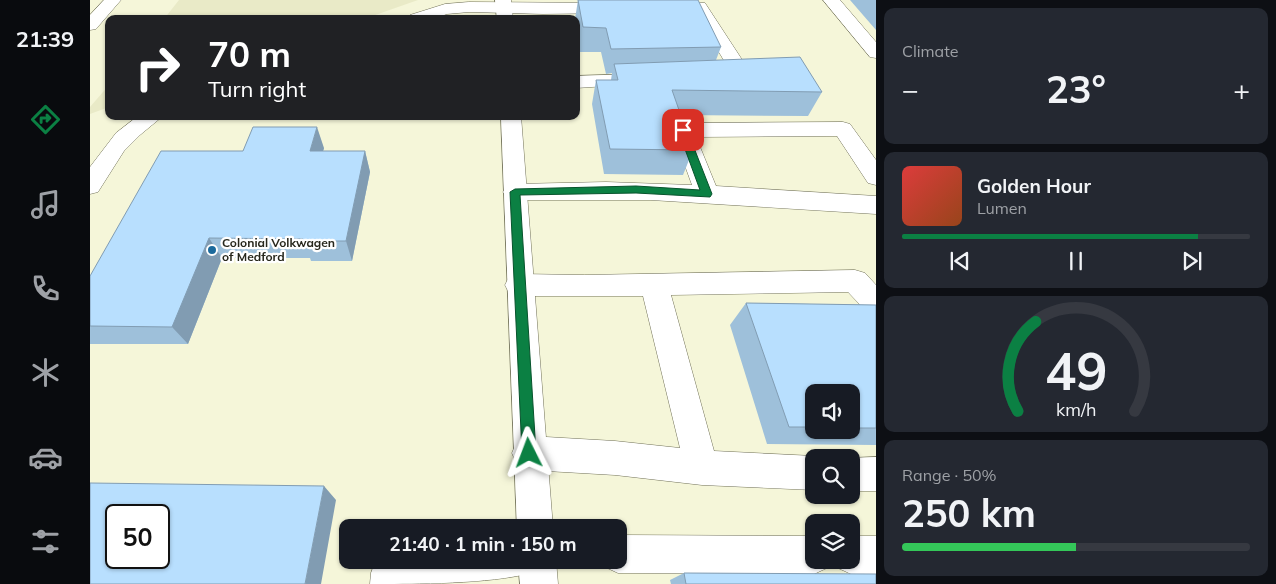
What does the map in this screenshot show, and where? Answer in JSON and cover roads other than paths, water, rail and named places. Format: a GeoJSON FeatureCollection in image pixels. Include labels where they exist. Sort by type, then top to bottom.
{"type":"FeatureCollection","features":[{"type":"Feature","properties":{"kind":"main road"},"geometry":{"type":"LineString","coordinates":[[90,25],[114,0]]}},
{"type":"Feature","properties":{"kind":"main road"},"geometry":{"type":"LineString","coordinates":[[416,0],[433,13]]}},
{"type":"Feature","properties":{"kind":"main road"},"geometry":{"type":"LineString","coordinates":[[832,0],[876,53]]}},
{"type":"Feature","properties":{"kind":"main road"},"geometry":{"type":"LineString","coordinates":[[661,7],[699,6],[744,78],[724,79]]}},
{"type":"Feature","properties":{"kind":"main road"},"geometry":{"type":"LineString","coordinates":[[427,15],[445,8],[468,7],[504,9],[632,7]]}},
{"type":"Feature","properties":{"kind":"main road"},"geometry":{"type":"LineString","coordinates":[[580,82],[655,80]]}},
{"type":"Feature","properties":{"kind":"main road"},"geometry":{"type":"LineString","coordinates":[[90,186],[112,150],[122,139],[148,120]]}},
{"type":"Feature","properties":{"kind":"main road"},"geometry":{"type":"LineString","coordinates":[[511,120],[519,285],[534,519]]}},
{"type":"Feature","properties":{"kind":"main road"},"geometry":{"type":"LineString","coordinates":[[707,194],[683,130],[843,130],[876,176]]}},
{"type":"Feature","properties":{"kind":"main road"},"geometry":{"type":"LineString","coordinates":[[515,192],[636,190],[876,205]]}},
{"type":"Feature","properties":{"kind":"main road"},"geometry":{"type":"LineString","coordinates":[[519,285],[654,285],[856,281],[876,302]]}},
{"type":"Feature","properties":{"kind":"main road"},"geometry":{"type":"LineString","coordinates":[[654,285],[702,468]]}},
{"type":"Feature","properties":{"kind":"main road"},"geometry":{"type":"LineString","coordinates":[[529,453],[615,458],[702,468],[805,472]]}},
{"type":"Feature","properties":{"kind":"main road"},"geometry":{"type":"LineString","coordinates":[[860,474],[876,474]]}},
{"type":"Feature","properties":{"kind":"main road"},"geometry":{"type":"LineString","coordinates":[[627,554],[805,555]]}},
{"type":"Feature","properties":{"kind":"main road"},"geometry":{"type":"LineString","coordinates":[[860,555],[876,555]]}},
{"type":"Feature","properties":{"kind":"main road"},"geometry":{"type":"LineString","coordinates":[[389,584],[390,573],[429,569]]}},
{"type":"Feature","properties":{"kind":"main road"},"geometry":{"type":"LineString","coordinates":[[538,569],[539,584]]}},
{"type":"Feature","properties":{"kind":"place","name":"Colonial Volkwagen of Medford"},"geometry":{"type":"Point","coordinates":[212,250]}}]}
